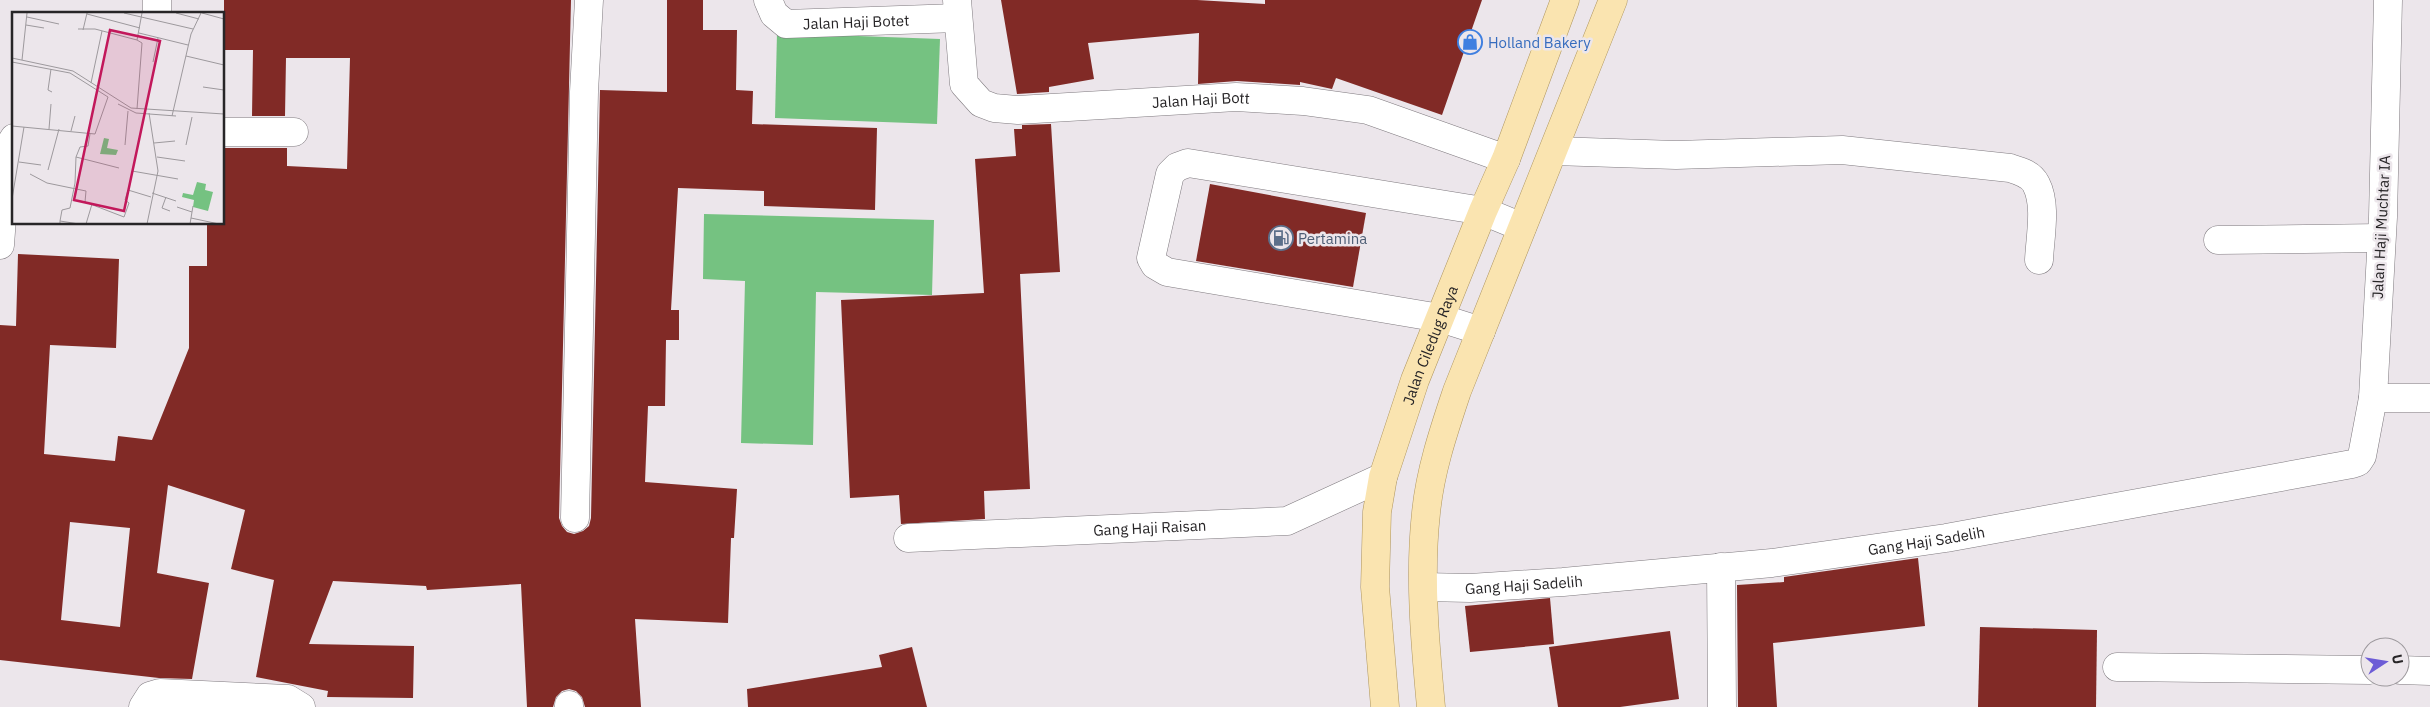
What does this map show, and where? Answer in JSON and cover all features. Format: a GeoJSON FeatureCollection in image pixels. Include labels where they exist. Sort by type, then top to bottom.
{"type":"FeatureCollection","features":[{"type":"Feature","properties":{"kind":"main road","name":"Jalan Ciledug Raya"},"geometry":{"type":"LineString","coordinates":[[1385,707],[1375,587],[1377,512],[1383,477],[1415,380],[1506,159],[1565,0]]}},
{"type":"Feature","properties":{"kind":"main road"},"geometry":{"type":"LineString","coordinates":[[1431,707],[1424,587],[1426,512],[1438,447],[1457,391],[1613,0]]}},
{"type":"Feature","properties":{"kind":"street"},"geometry":{"type":"LineString","coordinates":[[575,518],[584,92],[589,0]]}},
{"type":"Feature","properties":{"kind":"street","name":"Jalan Haji Botet"},"geometry":{"type":"LineString","coordinates":[[768,0],[774,14],[786,24],[957,9]]}},
{"type":"Feature","properties":{"kind":"street","name":"Jalan Haji Muchtar IA"},"geometry":{"type":"LineString","coordinates":[[2373,398],[2383,217],[2388,0]]}},
{"type":"Feature","properties":{"kind":"street","name":"Jalan Haji Bott"},"geometry":{"type":"LineString","coordinates":[[957,9],[964,84],[981,103],[994,108],[1018,110],[1236,97],[1303,100],[1368,110],[1506,159]]}},
{"type":"Feature","properties":{"kind":"street"},"geometry":{"type":"LineString","coordinates":[[225,132],[294,132]]}},
{"type":"Feature","properties":{"kind":"street"},"geometry":{"type":"LineString","coordinates":[[0,245],[7,149],[12,141]]}},
{"type":"Feature","properties":{"kind":"street"},"geometry":{"type":"LineString","coordinates":[[1554,151],[1676,155],[1842,150],[2010,168],[2026,174],[2036,184],[2041,203],[2039,260]]}},
{"type":"Feature","properties":{"kind":"street"},"geometry":{"type":"LineString","coordinates":[[1481,330],[1440,318],[1167,272],[1155,265],[1151,258],[1170,174],[1177,167],[1188,163],[1483,211],[1522,226]]}},
{"type":"Feature","properties":{"kind":"street"},"geometry":{"type":"LineString","coordinates":[[2218,240],[2381,238]]}},
{"type":"Feature","properties":{"kind":"street"},"geometry":{"type":"LineString","coordinates":[[2373,398],[2430,398]]}},
{"type":"Feature","properties":{"kind":"street","name":"Gang Haji Sadelih"},"geometry":{"type":"LineString","coordinates":[[1424,587],[1470,588],[1545,583],[1772,562],[1946,538],[2352,464],[2358,462],[2362,456],[2373,398]]}},
{"type":"Feature","properties":{"kind":"street","name":"Gang Haji Raisan"},"geometry":{"type":"LineString","coordinates":[[908,538],[1287,521],[1383,477]]}},
{"type":"Feature","properties":{"kind":"street"},"geometry":{"type":"LineString","coordinates":[[1721,567],[1722,707]]}},
{"type":"Feature","properties":{"kind":"street"},"geometry":{"type":"LineString","coordinates":[[2117,667],[2360,670]]}},
{"type":"Feature","properties":{"kind":"street"},"geometry":{"type":"LineString","coordinates":[[2410,670],[2430,671]]}},
{"type":"Feature","properties":{"kind":"street"},"geometry":{"type":"LineString","coordinates":[[142,707],[150,696],[160,693],[288,699],[301,707]]}},
{"type":"Feature","properties":{"kind":"green space"},"geometry":{"type":"Polygon","coordinates":[[[777,33],[940,39],[937,124],[775,118],[777,33]]]}},
{"type":"Feature","properties":{"kind":"green space"},"geometry":{"type":"Polygon","coordinates":[[[704,214],[934,220],[932,295],[816,292],[813,445],[741,443],[745,281],[703,279],[704,214]]]}},
{"type":"Feature","properties":{"kind":"building"},"geometry":{"type":"Polygon","coordinates":[[[224,0],[571,0],[559,518],[567,532],[574,534],[583,531],[589,526],[591,518],[600,90],[667,92],[667,0],[703,0],[703,30],[737,30],[736,90],[753,91],[752,124],[877,128],[875,210],[764,206],[764,191],[678,188],[671,310],[679,310],[679,340],[666,340],[665,406],[648,406],[645,482],[737,489],[734,538],[731,538],[728,623],[635,619],[641,707],[585,707],[582,697],[576,691],[569,689],[562,691],[556,697],[553,707],[527,707],[521,584],[427,590],[426,586],[333,581],[309,644],[414,646],[413,698],[327,697],[328,691],[256,677],[274,580],[231,569],[245,510],[168,485],[157,573],[209,583],[192,679],[159,678],[0,660],[0,325],[16,326],[18,254],[119,259],[116,348],[50,345],[44,454],[115,461],[118,436],[152,440],[189,348],[189,266],[207,266],[207,225],[225,225],[225,148],[287,148],[287,166],[347,169],[350,58],[286,58],[285,116],[252,116],[253,50],[225,50],[224,0]],[[70,522],[61,620],[120,627],[130,528],[70,522]]]}},
{"type":"Feature","properties":{"kind":"building"},"geometry":{"type":"Polygon","coordinates":[[[1001,0],[1197,0],[1265,4],[1265,0],[1482,0],[1442,115],[1336,78],[1332,89],[1300,82],[1300,85],[1237,81],[1198,84],[1199,33],[1088,43],[1094,79],[1049,87],[1049,92],[1017,94],[1001,0]]]}},
{"type":"Feature","properties":{"kind":"building"},"geometry":{"type":"Polygon","coordinates":[[[1051,124],[1060,272],[1020,274],[1030,489],[984,491],[985,519],[901,524],[899,495],[850,498],[841,300],[984,293],[975,159],[1016,156],[1014,129],[1022,129],[1022,125],[1051,124]]]}},
{"type":"Feature","properties":{"kind":"building","name":"Pertamina"},"geometry":{"type":"Polygon","coordinates":[[[1210,184],[1366,213],[1353,287],[1196,261],[1210,184]]]}},
{"type":"Feature","properties":{"kind":"building"},"geometry":{"type":"Polygon","coordinates":[[[1918,558],[1925,626],[1773,643],[1777,707],[1738,707],[1737,585],[1784,582],[1784,577],[1918,558]]]}},
{"type":"Feature","properties":{"kind":"building"},"geometry":{"type":"Polygon","coordinates":[[[1550,598],[1554,644],[1470,652],[1465,606],[1550,598]]]}},
{"type":"Feature","properties":{"kind":"building"},"geometry":{"type":"Polygon","coordinates":[[[1980,627],[2097,630],[2096,707],[1978,707],[1980,627]]]}},
{"type":"Feature","properties":{"kind":"building"},"geometry":{"type":"Polygon","coordinates":[[[1670,631],[1679,699],[1620,707],[1558,707],[1549,647],[1670,631]]]}},
{"type":"Feature","properties":{"kind":"building"},"geometry":{"type":"Polygon","coordinates":[[[912,647],[927,707],[748,707],[747,689],[882,667],[879,655],[912,647]]]}},
{"type":"Feature","properties":{"kind":"place","name":"Holland Bakery"},"geometry":{"type":"Point","coordinates":[1470,42]}},
{"type":"Feature","properties":{"kind":"place","name":"Pertamina"},"geometry":{"type":"Point","coordinates":[1281,238]}}]}
